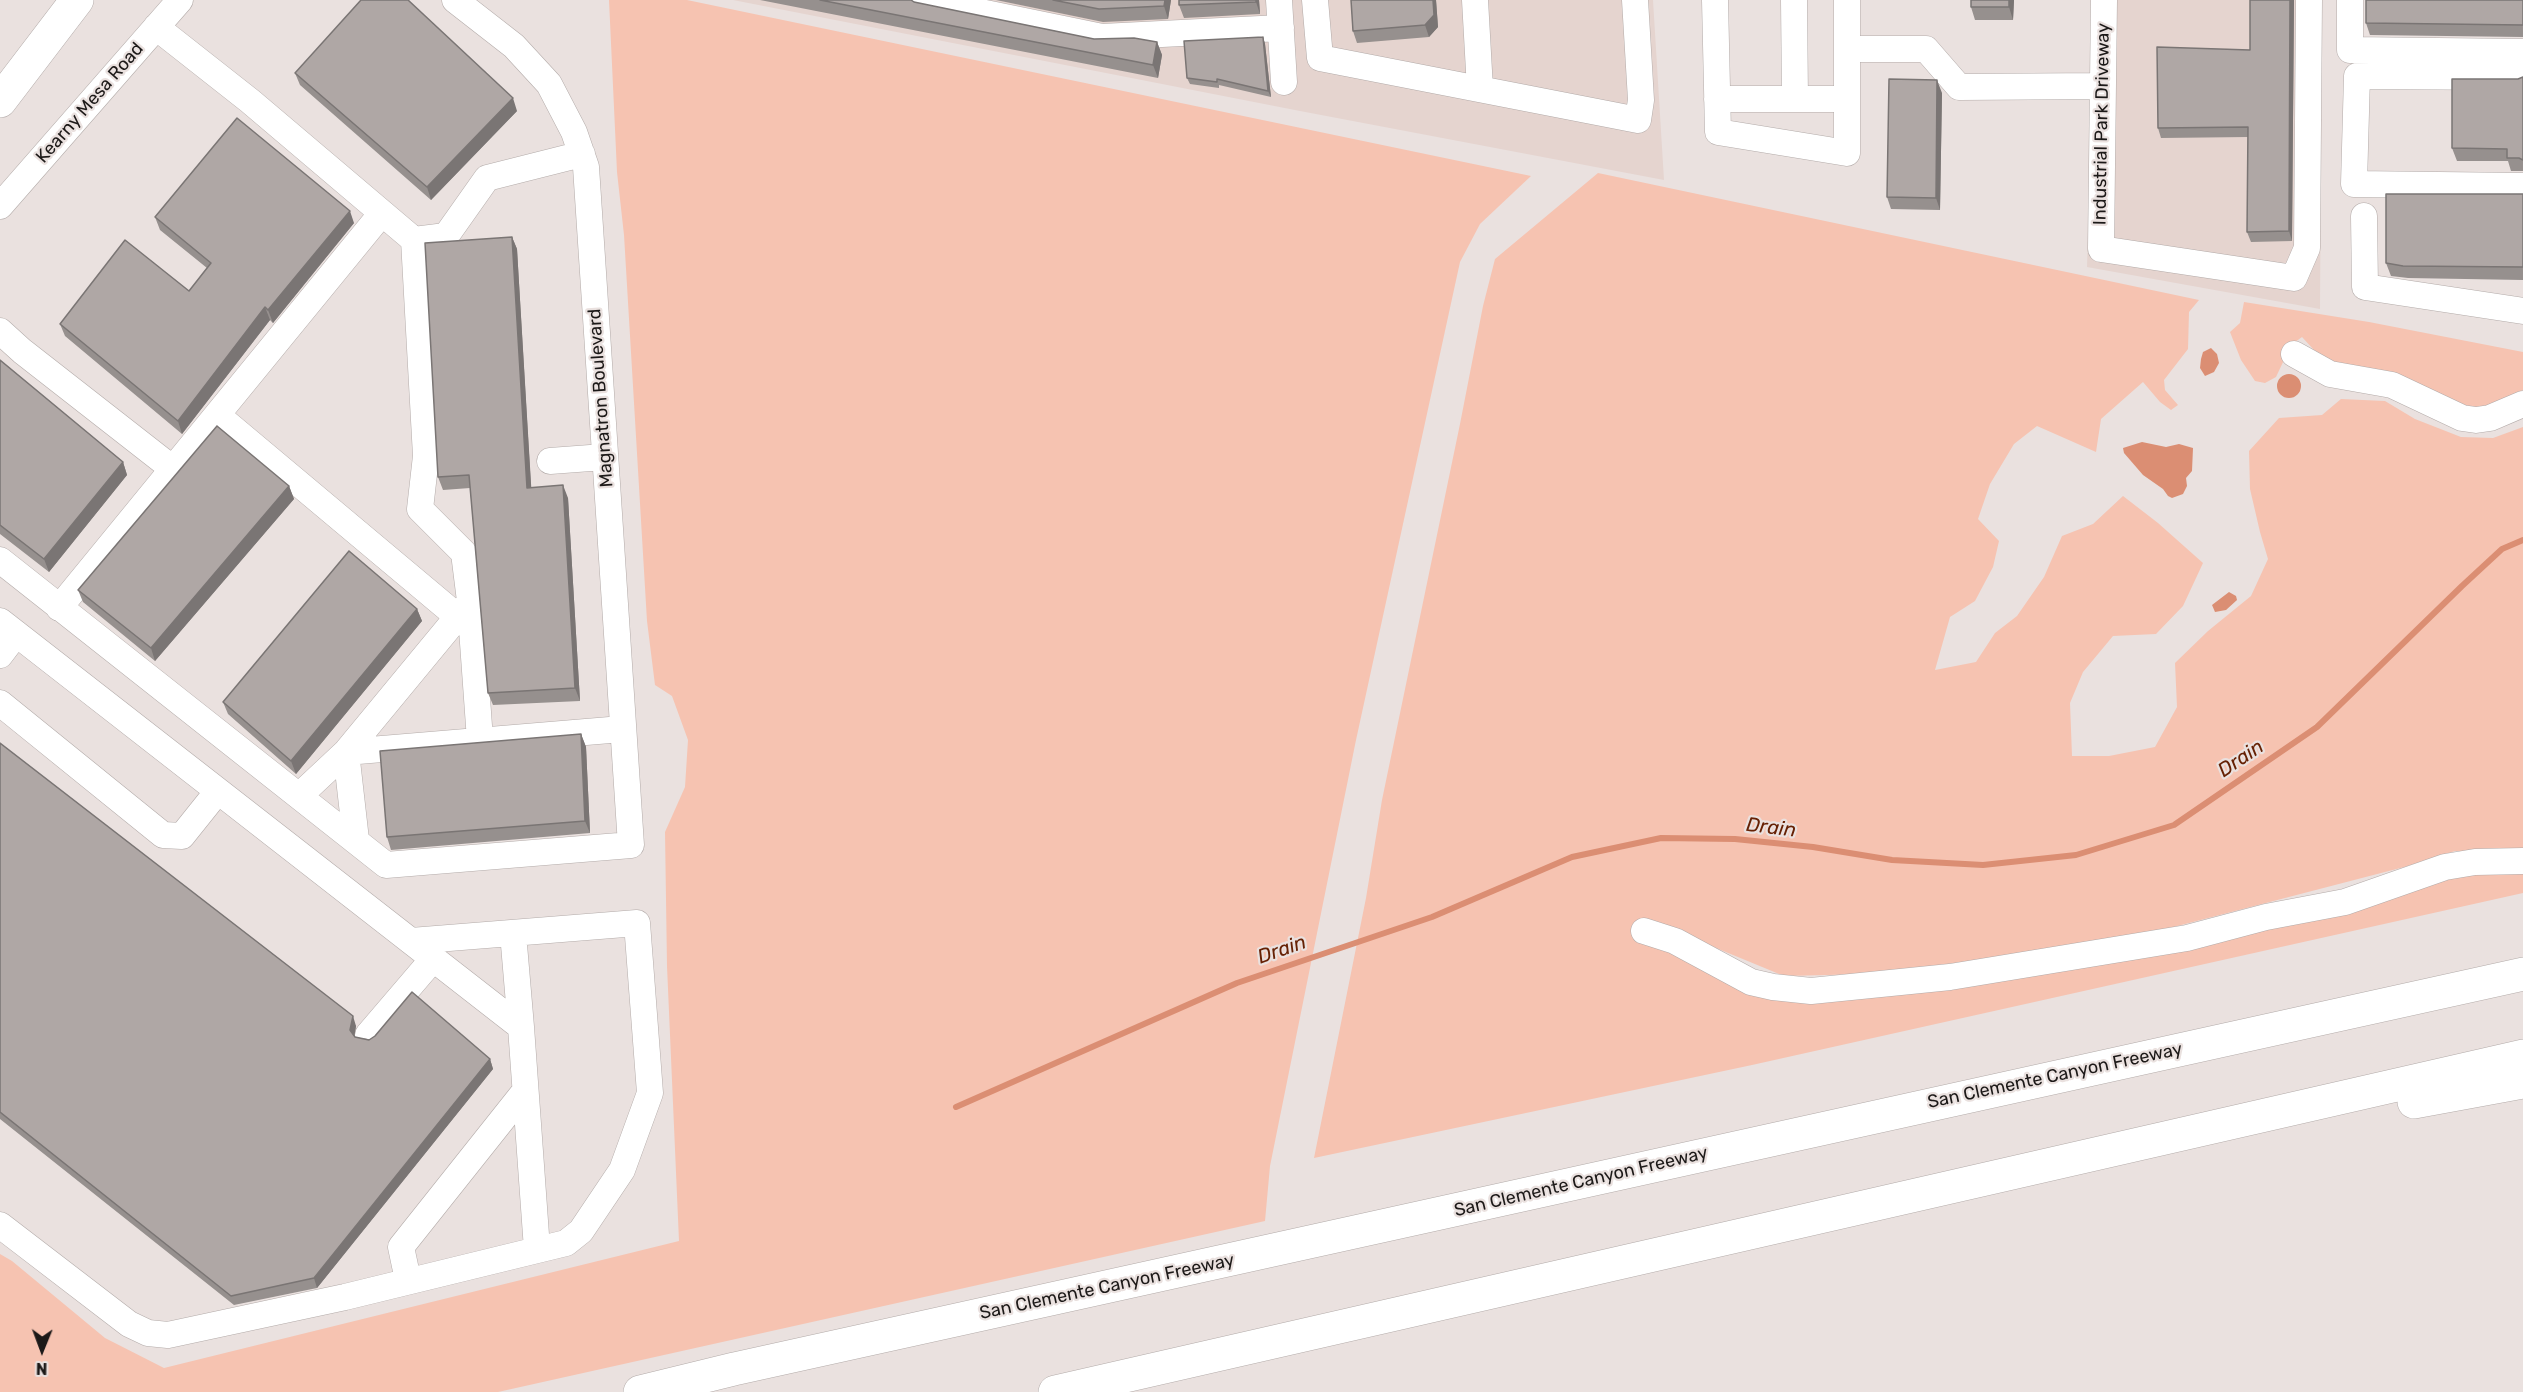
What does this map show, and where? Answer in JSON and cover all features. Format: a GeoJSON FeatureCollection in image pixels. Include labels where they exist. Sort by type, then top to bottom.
{"type":"FeatureCollection","features":[{"type":"Feature","properties":{"kind":"highway"},"geometry":{"type":"LineString","coordinates":[[0,101],[77,0]]}},
{"type":"Feature","properties":{"kind":"highway","name":"San Clemente Canyon Freeway"},"geometry":{"type":"LineString","coordinates":[[639,1392],[734,1369],[2523,974]]}},
{"type":"Feature","properties":{"kind":"highway"},"geometry":{"type":"LineString","coordinates":[[1055,1392],[2523,1056]]}},
{"type":"Feature","properties":{"kind":"highway"},"geometry":{"type":"LineString","coordinates":[[2162,1138],[2416,1102],[2523,1082]]}},
{"type":"Feature","properties":{"kind":"street","name":"Kearny Mesa Road"},"geometry":{"type":"LineString","coordinates":[[0,206],[180,0]]}},
{"type":"Feature","properties":{"kind":"street","name":"Magnatron Boulevard"},"geometry":{"type":"LineString","coordinates":[[356,840],[386,865],[631,845],[586,167],[574,132],[549,84],[514,46],[455,0]]}},
{"type":"Feature","properties":{"kind":"street"},"geometry":{"type":"LineString","coordinates":[[922,0],[1102,37],[1281,28]]}},
{"type":"Feature","properties":{"kind":"street"},"geometry":{"type":"LineString","coordinates":[[1279,0],[1284,82]]}},
{"type":"Feature","properties":{"kind":"street"},"geometry":{"type":"LineString","coordinates":[[1315,0],[1320,58],[1638,120],[1641,100],[1635,0]]}},
{"type":"Feature","properties":{"kind":"street"},"geometry":{"type":"LineString","coordinates":[[1475,0],[1480,89]]}},
{"type":"Feature","properties":{"kind":"street"},"geometry":{"type":"LineString","coordinates":[[1715,0],[1718,132],[1847,153],[1847,0]]}},
{"type":"Feature","properties":{"kind":"street"},"geometry":{"type":"LineString","coordinates":[[1794,0],[1795,99]]}},
{"type":"Feature","properties":{"kind":"street","name":"Industrial Park Driveway"},"geometry":{"type":"LineString","coordinates":[[2103,0],[2101,249],[2294,278],[2307,248],[2309,0]]}},
{"type":"Feature","properties":{"kind":"street"},"geometry":{"type":"LineString","coordinates":[[2350,0],[2350,50],[2523,52]]}},
{"type":"Feature","properties":{"kind":"street"},"geometry":{"type":"LineString","coordinates":[[156,27],[250,101],[414,240],[426,456],[420,508],[464,553],[464,609],[480,740]]}},
{"type":"Feature","properties":{"kind":"street"},"geometry":{"type":"LineString","coordinates":[[1847,49],[1926,49],[1959,87],[2103,86]]}},
{"type":"Feature","properties":{"kind":"street"},"geometry":{"type":"LineString","coordinates":[[2523,78],[2356,76],[2354,184],[2523,186]]}},
{"type":"Feature","properties":{"kind":"street"},"geometry":{"type":"LineString","coordinates":[[1717,99],[1847,99]]}},
{"type":"Feature","properties":{"kind":"street"},"geometry":{"type":"LineString","coordinates":[[414,240],[446,236],[487,178],[582,154]]}},
{"type":"Feature","properties":{"kind":"street"},"geometry":{"type":"LineString","coordinates":[[59,608],[382,213]]}},
{"type":"Feature","properties":{"kind":"street"},"geometry":{"type":"LineString","coordinates":[[2364,216],[2365,287],[2523,311]]}},
{"type":"Feature","properties":{"kind":"street"},"geometry":{"type":"LineString","coordinates":[[0,331],[21,351],[173,469]]}},
{"type":"Feature","properties":{"kind":"street"},"geometry":{"type":"LineString","coordinates":[[2294,354],[2330,374],[2392,385],[2462,418],[2476,420],[2490,418],[2523,404]]}},
{"type":"Feature","properties":{"kind":"street"},"geometry":{"type":"LineString","coordinates":[[218,415],[464,609]]}},
{"type":"Feature","properties":{"kind":"street"},"geometry":{"type":"LineString","coordinates":[[550,461],[604,457]]}},
{"type":"Feature","properties":{"kind":"street"},"geometry":{"type":"LineString","coordinates":[[0,561],[356,840]]}},
{"type":"Feature","properties":{"kind":"street"},"geometry":{"type":"LineString","coordinates":[[299,796],[346,752],[464,609]]}},
{"type":"Feature","properties":{"kind":"street"},"geometry":{"type":"LineString","coordinates":[[0,655],[8,628],[521,1027]]}},
{"type":"Feature","properties":{"kind":"street"},"geometry":{"type":"LineString","coordinates":[[0,703],[163,834],[182,836],[218,791]]}},
{"type":"Feature","properties":{"kind":"street"},"geometry":{"type":"LineString","coordinates":[[346,752],[622,729]]}},
{"type":"Feature","properties":{"kind":"street"},"geometry":{"type":"LineString","coordinates":[[346,752],[356,840]]}},
{"type":"Feature","properties":{"kind":"street"},"geometry":{"type":"LineString","coordinates":[[1644,931],[1676,941],[1751,982],[1811,991],[1950,977],[2187,938],[2265,917],[2345,902],[2445,867],[2475,862],[2523,861]]}},
{"type":"Feature","properties":{"kind":"street"},"geometry":{"type":"LineString","coordinates":[[0,1225],[129,1324],[148,1333],[168,1335],[345,1297],[566,1243],[581,1231],[622,1170],[650,1093],[637,923],[411,941]]}},
{"type":"Feature","properties":{"kind":"street"},"geometry":{"type":"LineString","coordinates":[[513,933],[537,1249]]}},
{"type":"Feature","properties":{"kind":"street"},"geometry":{"type":"LineString","coordinates":[[369,1035],[433,959]]}},
{"type":"Feature","properties":{"kind":"street"},"geometry":{"type":"LineString","coordinates":[[408,1280],[401,1247],[525,1091]]}},
{"type":"Feature","properties":{"kind":"shaded area"},"geometry":{"type":"Polygon","coordinates":[[[609,0],[687,0],[1531,176],[1480,224],[1460,262],[1356,740],[1270,1166],[1265,1221],[498,1392],[0,1392],[0,1254],[12,1261],[105,1338],[164,1368],[679,1241],[667,966],[665,832],[685,787],[688,740],[672,696],[655,685],[647,621],[624,235],[617,172],[609,0]]]}},
{"type":"Feature","properties":{"kind":"shaded area"},"geometry":{"type":"Polygon","coordinates":[[[733,0],[1653,0],[1664,180],[1300,111],[733,0]]]}},
{"type":"Feature","properties":{"kind":"shaded area"},"geometry":{"type":"Polygon","coordinates":[[[2095,0],[2322,0],[2320,309],[2087,267],[2095,0]]]}},
{"type":"Feature","properties":{"kind":"shaded area"},"geometry":{"type":"Polygon","coordinates":[[[1598,173],[2199,300],[2189,312],[2188,349],[2164,380],[2165,390],[2178,405],[2171,410],[2160,402],[2143,382],[2101,419],[2096,452],[2037,426],[2014,444],[1990,484],[1978,519],[1999,541],[1993,567],[1975,601],[1950,617],[1935,670],[1976,662],[1995,633],[2017,616],[2044,577],[2062,536],[2093,524],[2123,496],[2203,563],[2183,606],[2156,634],[2113,636],[2083,672],[2070,703],[2072,756],[2109,756],[2155,747],[2177,707],[2175,663],[2208,631],[2251,596],[2268,559],[2250,489],[2249,451],[2279,418],[2322,415],[2341,399],[2385,401],[2415,419],[2461,437],[2493,438],[2523,427],[2523,851],[2455,851],[2408,866],[2112,943],[1868,974],[1784,976],[1653,922],[1634,930],[1655,943],[1775,997],[1967,984],[2184,947],[2275,921],[2303,919],[2359,906],[2467,873],[2495,869],[2523,870],[2523,893],[1752,1065],[1314,1158],[1366,898],[1382,800],[1483,306],[1495,259],[1598,173]]]}},
{"type":"Feature","properties":{"kind":"shaded area"},"geometry":{"type":"Polygon","coordinates":[[[2244,302],[2369,322],[2523,352],[2523,390],[2490,407],[2469,410],[2413,387],[2393,372],[2334,362],[2314,350],[2302,337],[2291,345],[2276,377],[2265,383],[2255,381],[2241,360],[2230,332],[2240,323],[2244,302]]]}},
{"type":"Feature","properties":{"kind":"shaded area"},"geometry":{"type":"Polygon","coordinates":[[[2211,348],[2217,354],[2219,363],[2214,372],[2205,376],[2200,368],[2201,359],[2203,352],[2211,348]]]}},
{"type":"Feature","properties":{"kind":"shaded area"},"geometry":{"type":"Polygon","coordinates":[[[2289,374],[2297,378],[2301,386],[2297,394],[2289,398],[2281,394],[2277,386],[2281,378],[2289,374]]]}},
{"type":"Feature","properties":{"kind":"shaded area"},"geometry":{"type":"Polygon","coordinates":[[[2142,442],[2166,447],[2179,444],[2193,448],[2192,471],[2186,478],[2187,486],[2183,494],[2172,498],[2168,496],[2163,489],[2143,475],[2124,453],[2123,448],[2142,442]]]}},
{"type":"Feature","properties":{"kind":"shaded area"},"geometry":{"type":"Polygon","coordinates":[[[2229,592],[2236,596],[2237,600],[2226,610],[2215,612],[2212,605],[2229,592]]]}},
{"type":"Feature","properties":{"kind":"building"},"geometry":{"type":"Polygon","coordinates":[[[361,0],[408,0],[513,98],[427,187],[295,73],[361,0]]]}},
{"type":"Feature","properties":{"kind":"building"},"geometry":{"type":"Polygon","coordinates":[[[820,0],[911,0],[1094,39],[1134,38],[1157,42],[1153,65],[820,0]]]}},
{"type":"Feature","properties":{"kind":"building"},"geometry":{"type":"Polygon","coordinates":[[[1053,0],[1165,0],[1164,6],[1099,9],[1053,0]]]}},
{"type":"Feature","properties":{"kind":"building"},"geometry":{"type":"Polygon","coordinates":[[[1179,0],[1256,0],[1256,2],[1179,5],[1179,0]]]}},
{"type":"Feature","properties":{"kind":"building"},"geometry":{"type":"Polygon","coordinates":[[[1351,0],[1433,0],[1434,15],[1425,25],[1353,31],[1351,0]]]}},
{"type":"Feature","properties":{"kind":"building"},"geometry":{"type":"Polygon","coordinates":[[[1971,0],[2009,0],[2009,7],[1971,7],[1971,0]]]}},
{"type":"Feature","properties":{"kind":"building"},"geometry":{"type":"Polygon","coordinates":[[[2250,0],[2290,0],[2289,231],[2247,232],[2248,127],[2158,128],[2157,47],[2250,50],[2250,0]]]}},
{"type":"Feature","properties":{"kind":"building"},"geometry":{"type":"Polygon","coordinates":[[[2366,0],[2523,0],[2523,25],[2366,23],[2366,0]]]}},
{"type":"Feature","properties":{"kind":"building"},"geometry":{"type":"Polygon","coordinates":[[[1263,37],[1268,91],[1217,79],[1217,82],[1187,78],[1184,41],[1263,37]]]}},
{"type":"Feature","properties":{"kind":"building"},"geometry":{"type":"Polygon","coordinates":[[[2523,77],[2523,160],[2507,158],[2507,149],[2452,148],[2452,79],[2518,79],[2523,77]]]}},
{"type":"Feature","properties":{"kind":"building"},"geometry":{"type":"Polygon","coordinates":[[[1889,79],[1937,80],[1936,198],[1887,197],[1889,79]]]}},
{"type":"Feature","properties":{"kind":"building"},"geometry":{"type":"Polygon","coordinates":[[[237,118],[350,211],[268,310],[265,307],[178,421],[60,324],[125,240],[189,291],[211,263],[155,217],[237,118]]]}},
{"type":"Feature","properties":{"kind":"building"},"geometry":{"type":"Polygon","coordinates":[[[2386,194],[2523,194],[2523,267],[2403,266],[2386,263],[2386,194]]]}},
{"type":"Feature","properties":{"kind":"building"},"geometry":{"type":"Polygon","coordinates":[[[512,237],[527,488],[563,485],[575,688],[488,693],[469,475],[438,477],[425,243],[512,237]]]}},
{"type":"Feature","properties":{"kind":"building"},"geometry":{"type":"Polygon","coordinates":[[[0,360],[123,462],[44,559],[0,525],[0,360]]]}},
{"type":"Feature","properties":{"kind":"building"},"geometry":{"type":"Polygon","coordinates":[[[217,426],[289,486],[151,648],[78,590],[217,426]]]}},
{"type":"Feature","properties":{"kind":"building"},"geometry":{"type":"Polygon","coordinates":[[[349,551],[417,609],[291,761],[223,702],[349,551]]]}},
{"type":"Feature","properties":{"kind":"building"},"geometry":{"type":"Polygon","coordinates":[[[581,734],[585,821],[387,837],[380,751],[581,734]]]}},
{"type":"Feature","properties":{"kind":"building"},"geometry":{"type":"Polygon","coordinates":[[[0,743],[353,1016],[350,1030],[355,1037],[369,1040],[375,1036],[412,992],[490,1059],[314,1278],[231,1296],[0,1112],[0,743]]]}},
{"type":"Feature","properties":{"kind":"waterway","name":"Drain"},"geometry":{"type":"LineString","coordinates":[[956,1107],[1237,983],[1432,917],[1572,857],[1661,838],[1735,839],[1813,847],[1892,860],[1983,865],[2076,855],[2174,825],[2317,727],[2502,549],[2523,540]]}}]}
